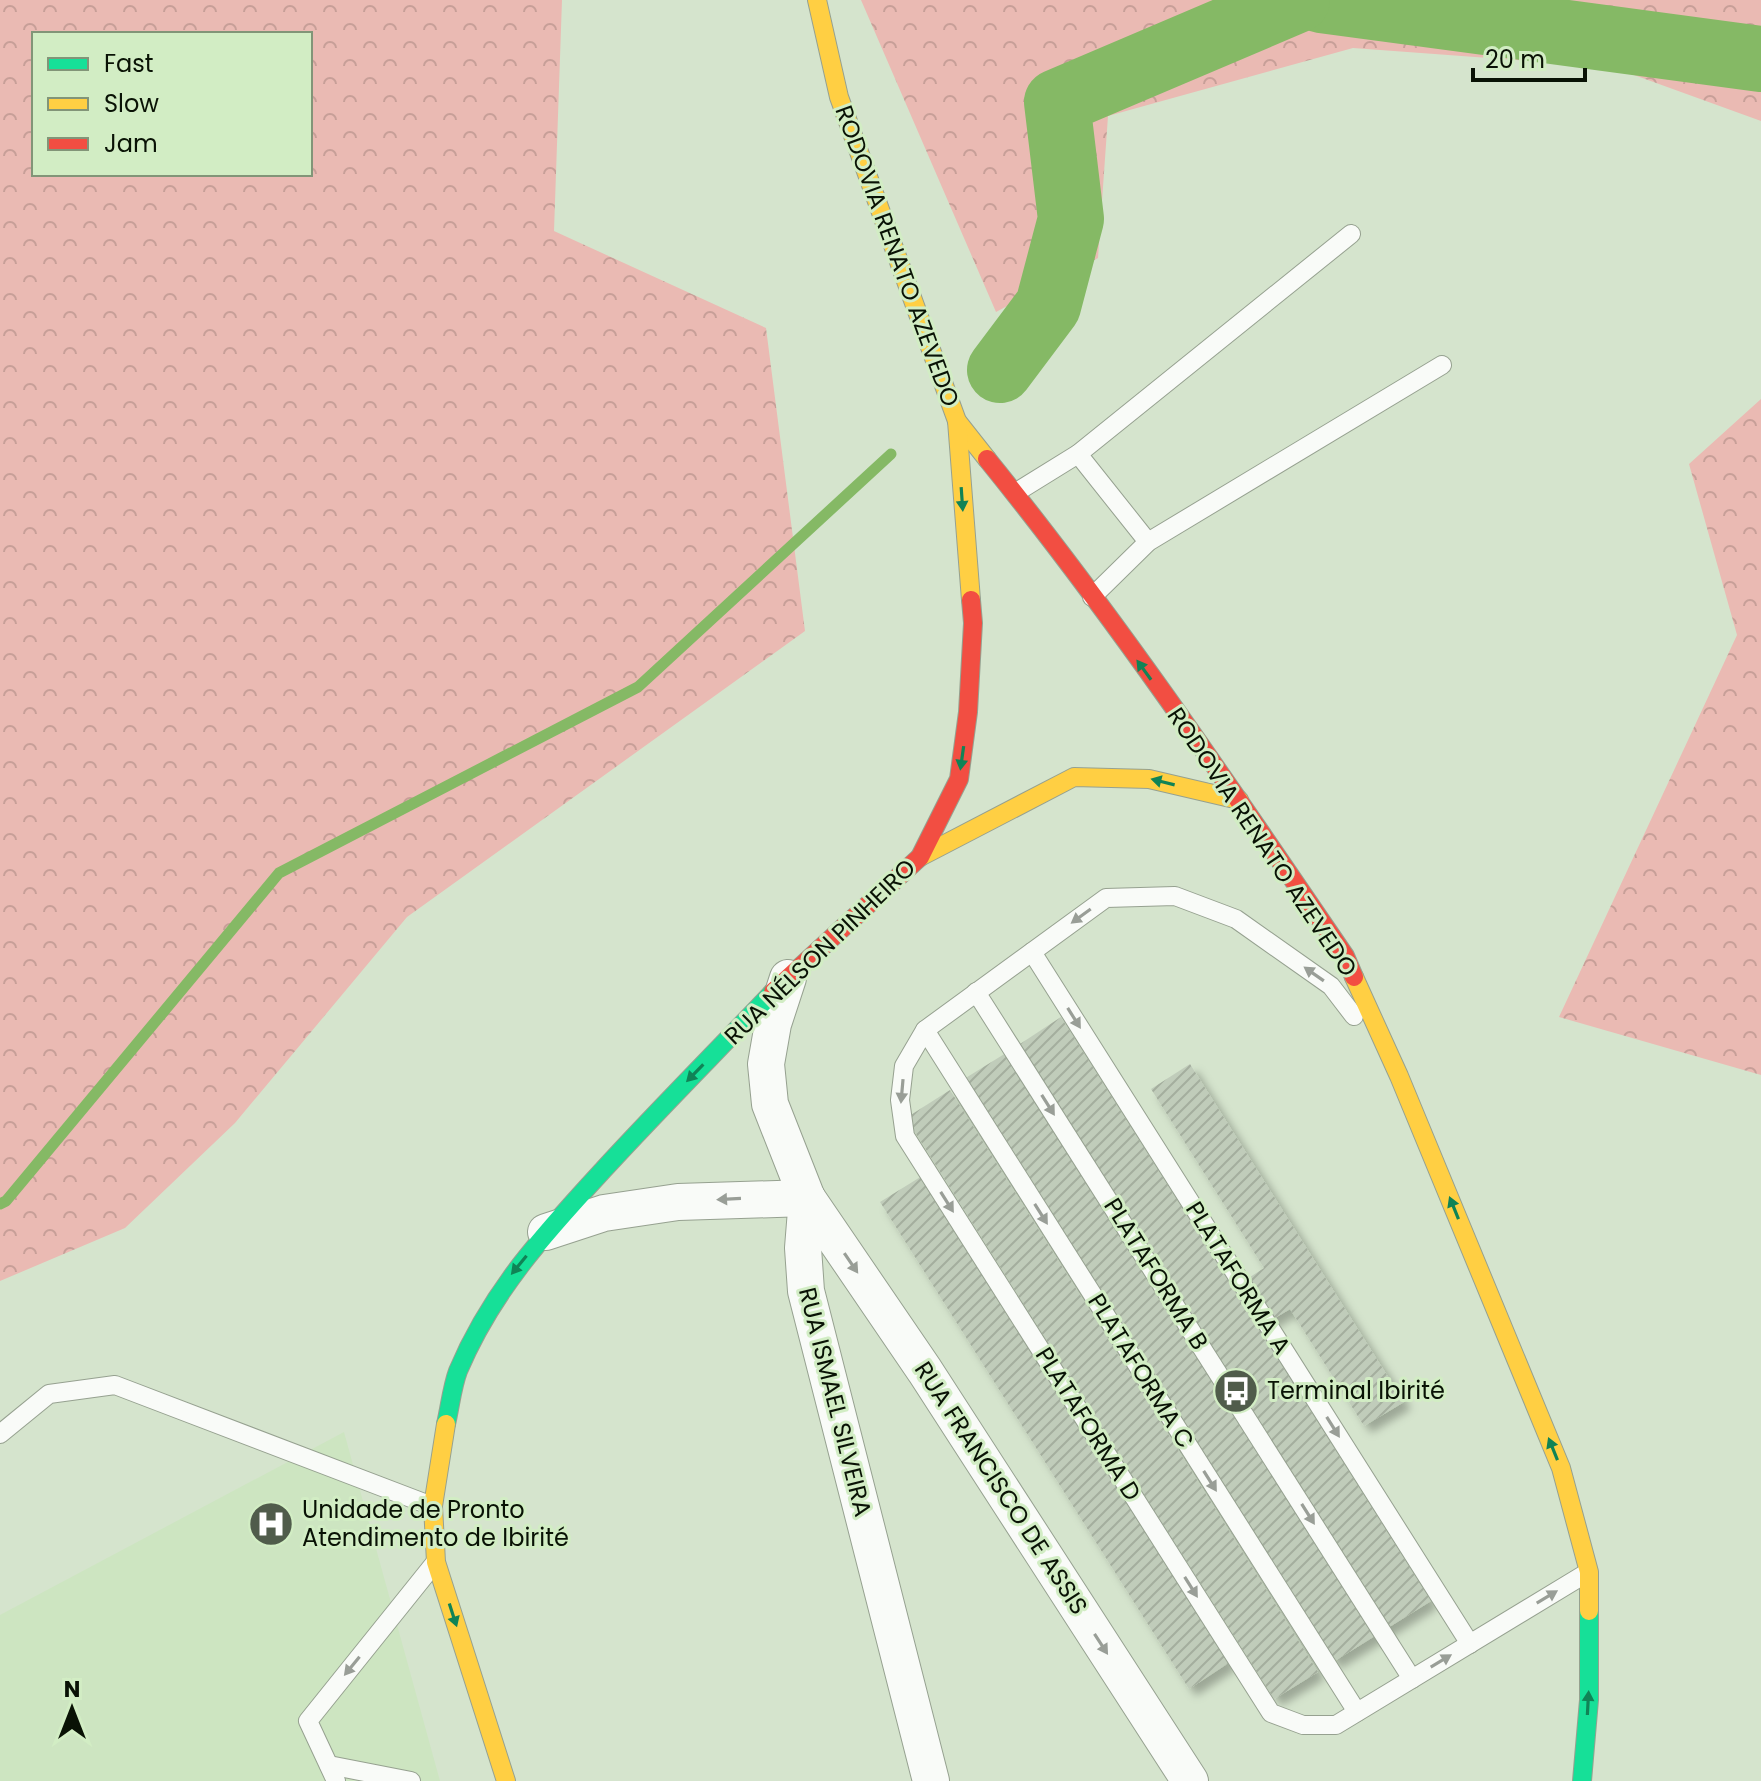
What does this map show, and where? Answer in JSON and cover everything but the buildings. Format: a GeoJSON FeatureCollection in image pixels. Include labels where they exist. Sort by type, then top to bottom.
{"type":"FeatureCollection","features":[{"type":"Feature","properties":{"kind":"main road","name":"RODOVIA RENATO AZEVEDO"},"geometry":{"type":"LineString","coordinates":[[817,0],[839,97],[957,421],[1092,597],[1239,800],[1345,956],[1399,1076],[1561,1468],[1589,1572],[1589,1700],[1582,1781]]}},
{"type":"Feature","properties":{"kind":"main road","name":"RUA NÉLSON PINHEIRO"},"geometry":{"type":"LineString","coordinates":[[506,1781],[436,1562],[433,1506],[444,1432],[457,1374],[480,1326],[511,1275],[546,1232],[788,977],[920,857],[959,779],[968,712],[973,623],[957,421]]}},
{"type":"Feature","properties":{"kind":"main road"},"geometry":{"type":"LineString","coordinates":[[920,857],[1074,777],[1149,779],[1239,800]]}},
{"type":"Feature","properties":{"kind":"street","name":"RUA ISMAEL SILVEIRA"},"geometry":{"type":"LineString","coordinates":[[788,977],[773,1024],[766,1064],[770,1104],[807,1198],[803,1248],[806,1291],[931,1781]]}},
{"type":"Feature","properties":{"kind":"street"},"geometry":{"type":"LineString","coordinates":[[546,1232],[604,1213],[678,1202],[807,1198]]}},
{"type":"Feature","properties":{"kind":"street","name":"RUA FRANCISCO DE ASSIS"},"geometry":{"type":"LineString","coordinates":[[807,1198],[925,1371],[1190,1781]]}},
{"type":"Feature","properties":{"kind":"lane"},"geometry":{"type":"LineString","coordinates":[[1015,493],[1078,454],[1351,234]]}},
{"type":"Feature","properties":{"kind":"lane"},"geometry":{"type":"LineString","coordinates":[[1092,597],[1148,542],[1442,365]]}},
{"type":"Feature","properties":{"kind":"lane"},"geometry":{"type":"LineString","coordinates":[[1078,454],[1148,542]]}},
{"type":"Feature","properties":{"kind":"lane"},"geometry":{"type":"LineString","coordinates":[[925,1030],[1106,898],[1175,896],[1236,919],[1331,986],[1399,1076]]}},
{"type":"Feature","properties":{"kind":"lane","name":"PLATAFORMA A"},"geometry":{"type":"LineString","coordinates":[[1032,952],[1470,1644]]}},
{"type":"Feature","properties":{"kind":"lane","name":"PLATAFORMA B"},"geometry":{"type":"LineString","coordinates":[[976,992],[1412,1679]]}},
{"type":"Feature","properties":{"kind":"lane","name":"PLATAFORMA D"},"geometry":{"type":"LineString","coordinates":[[925,1030],[904,1066],[900,1100],[905,1136],[1271,1713],[1303,1725],[1336,1725],[1357,1712]]}},
{"type":"Feature","properties":{"kind":"lane","name":"PLATAFORMA C"},"geometry":{"type":"LineString","coordinates":[[925,1030],[1357,1712]]}},
{"type":"Feature","properties":{"kind":"lane"},"geometry":{"type":"LineString","coordinates":[[0,1434],[49,1394],[115,1385],[433,1506]]}},
{"type":"Feature","properties":{"kind":"lane"},"geometry":{"type":"LineString","coordinates":[[411,1781],[333,1773],[308,1721],[436,1562]]}},
{"type":"Feature","properties":{"kind":"lane"},"geometry":{"type":"LineString","coordinates":[[1357,1712],[1589,1572]]}},
{"type":"Feature","properties":{"kind":"shaded area","name":"Unidade de Pronto Atendimento de Ibirité"},"geometry":{"type":"Polygon","coordinates":[[[344,1432],[440,1781],[0,1781],[0,1615],[344,1432]]]}},
{"type":"Feature","properties":{"kind":"green space"},"geometry":{"type":"Polygon","coordinates":[[[0,0],[562,0],[554,231],[766,328],[805,631],[407,917],[235,1123],[125,1228],[0,1281],[0,0]]]}},
{"type":"Feature","properties":{"kind":"green space"},"geometry":{"type":"Polygon","coordinates":[[[861,0],[1761,0],[1761,121],[1612,67],[1353,48],[1108,116],[1098,258],[996,312],[861,0]]]}},
{"type":"Feature","properties":{"kind":"green space"},"geometry":{"type":"Polygon","coordinates":[[[1761,399],[1761,1075],[1559,1017],[1737,635],[1689,464],[1761,399]]]}},
{"type":"Feature","properties":{"kind":"waterway"},"geometry":{"type":"LineString","coordinates":[[1000,370],[1048,306],[1071,219],[1057,102],[1297,0]]}},
{"type":"Feature","properties":{"kind":"waterway"},"geometry":{"type":"LineString","coordinates":[[1321,0],[1761,59]]}},
{"type":"Feature","properties":{"kind":"waterway"},"geometry":{"type":"LineString","coordinates":[[0,1204],[6,1201],[279,873],[638,687],[891,454]]}},
{"type":"Feature","properties":{"kind":"traffic: fast"},"geometry":{"type":"LineString","coordinates":[[446,1424],[458,1371],[487,1314],[522,1263],[604,1169],[773,992]]}},
{"type":"Feature","properties":{"kind":"traffic: fast"},"geometry":{"type":"LineString","coordinates":[[1582,1781],[1589,1700],[1589,1611]]}},
{"type":"Feature","properties":{"kind":"traffic: slow"},"geometry":{"type":"LineString","coordinates":[[817,0],[839,97],[957,421],[987,459]]}},
{"type":"Feature","properties":{"kind":"traffic: slow"},"geometry":{"type":"LineString","coordinates":[[957,421],[971,600]]}},
{"type":"Feature","properties":{"kind":"traffic: slow"},"geometry":{"type":"LineString","coordinates":[[920,857],[1074,777],[1149,779],[1239,800]]}},
{"type":"Feature","properties":{"kind":"traffic: slow"},"geometry":{"type":"LineString","coordinates":[[1354,977],[1399,1076],[1561,1468],[1589,1572],[1589,1611]]}},
{"type":"Feature","properties":{"kind":"traffic: slow"},"geometry":{"type":"LineString","coordinates":[[446,1424],[433,1506],[436,1562],[506,1781]]}},
{"type":"Feature","properties":{"kind":"traffic: jam"},"geometry":{"type":"LineString","coordinates":[[987,459],[1171,703],[1345,956],[1354,977]]}},
{"type":"Feature","properties":{"kind":"traffic: jam"},"geometry":{"type":"LineString","coordinates":[[773,992],[920,857],[959,779],[968,712],[973,623],[971,600]]}},
{"type":"Feature","properties":{"kind":"place","name":"Terminal Ibirité"},"geometry":{"type":"Point","coordinates":[1236,1391]}},
{"type":"Feature","properties":{"kind":"place","name":"Unidade de Pronto Atendimento de Ibirité"},"geometry":{"type":"Point","coordinates":[271,1524]}}]}
